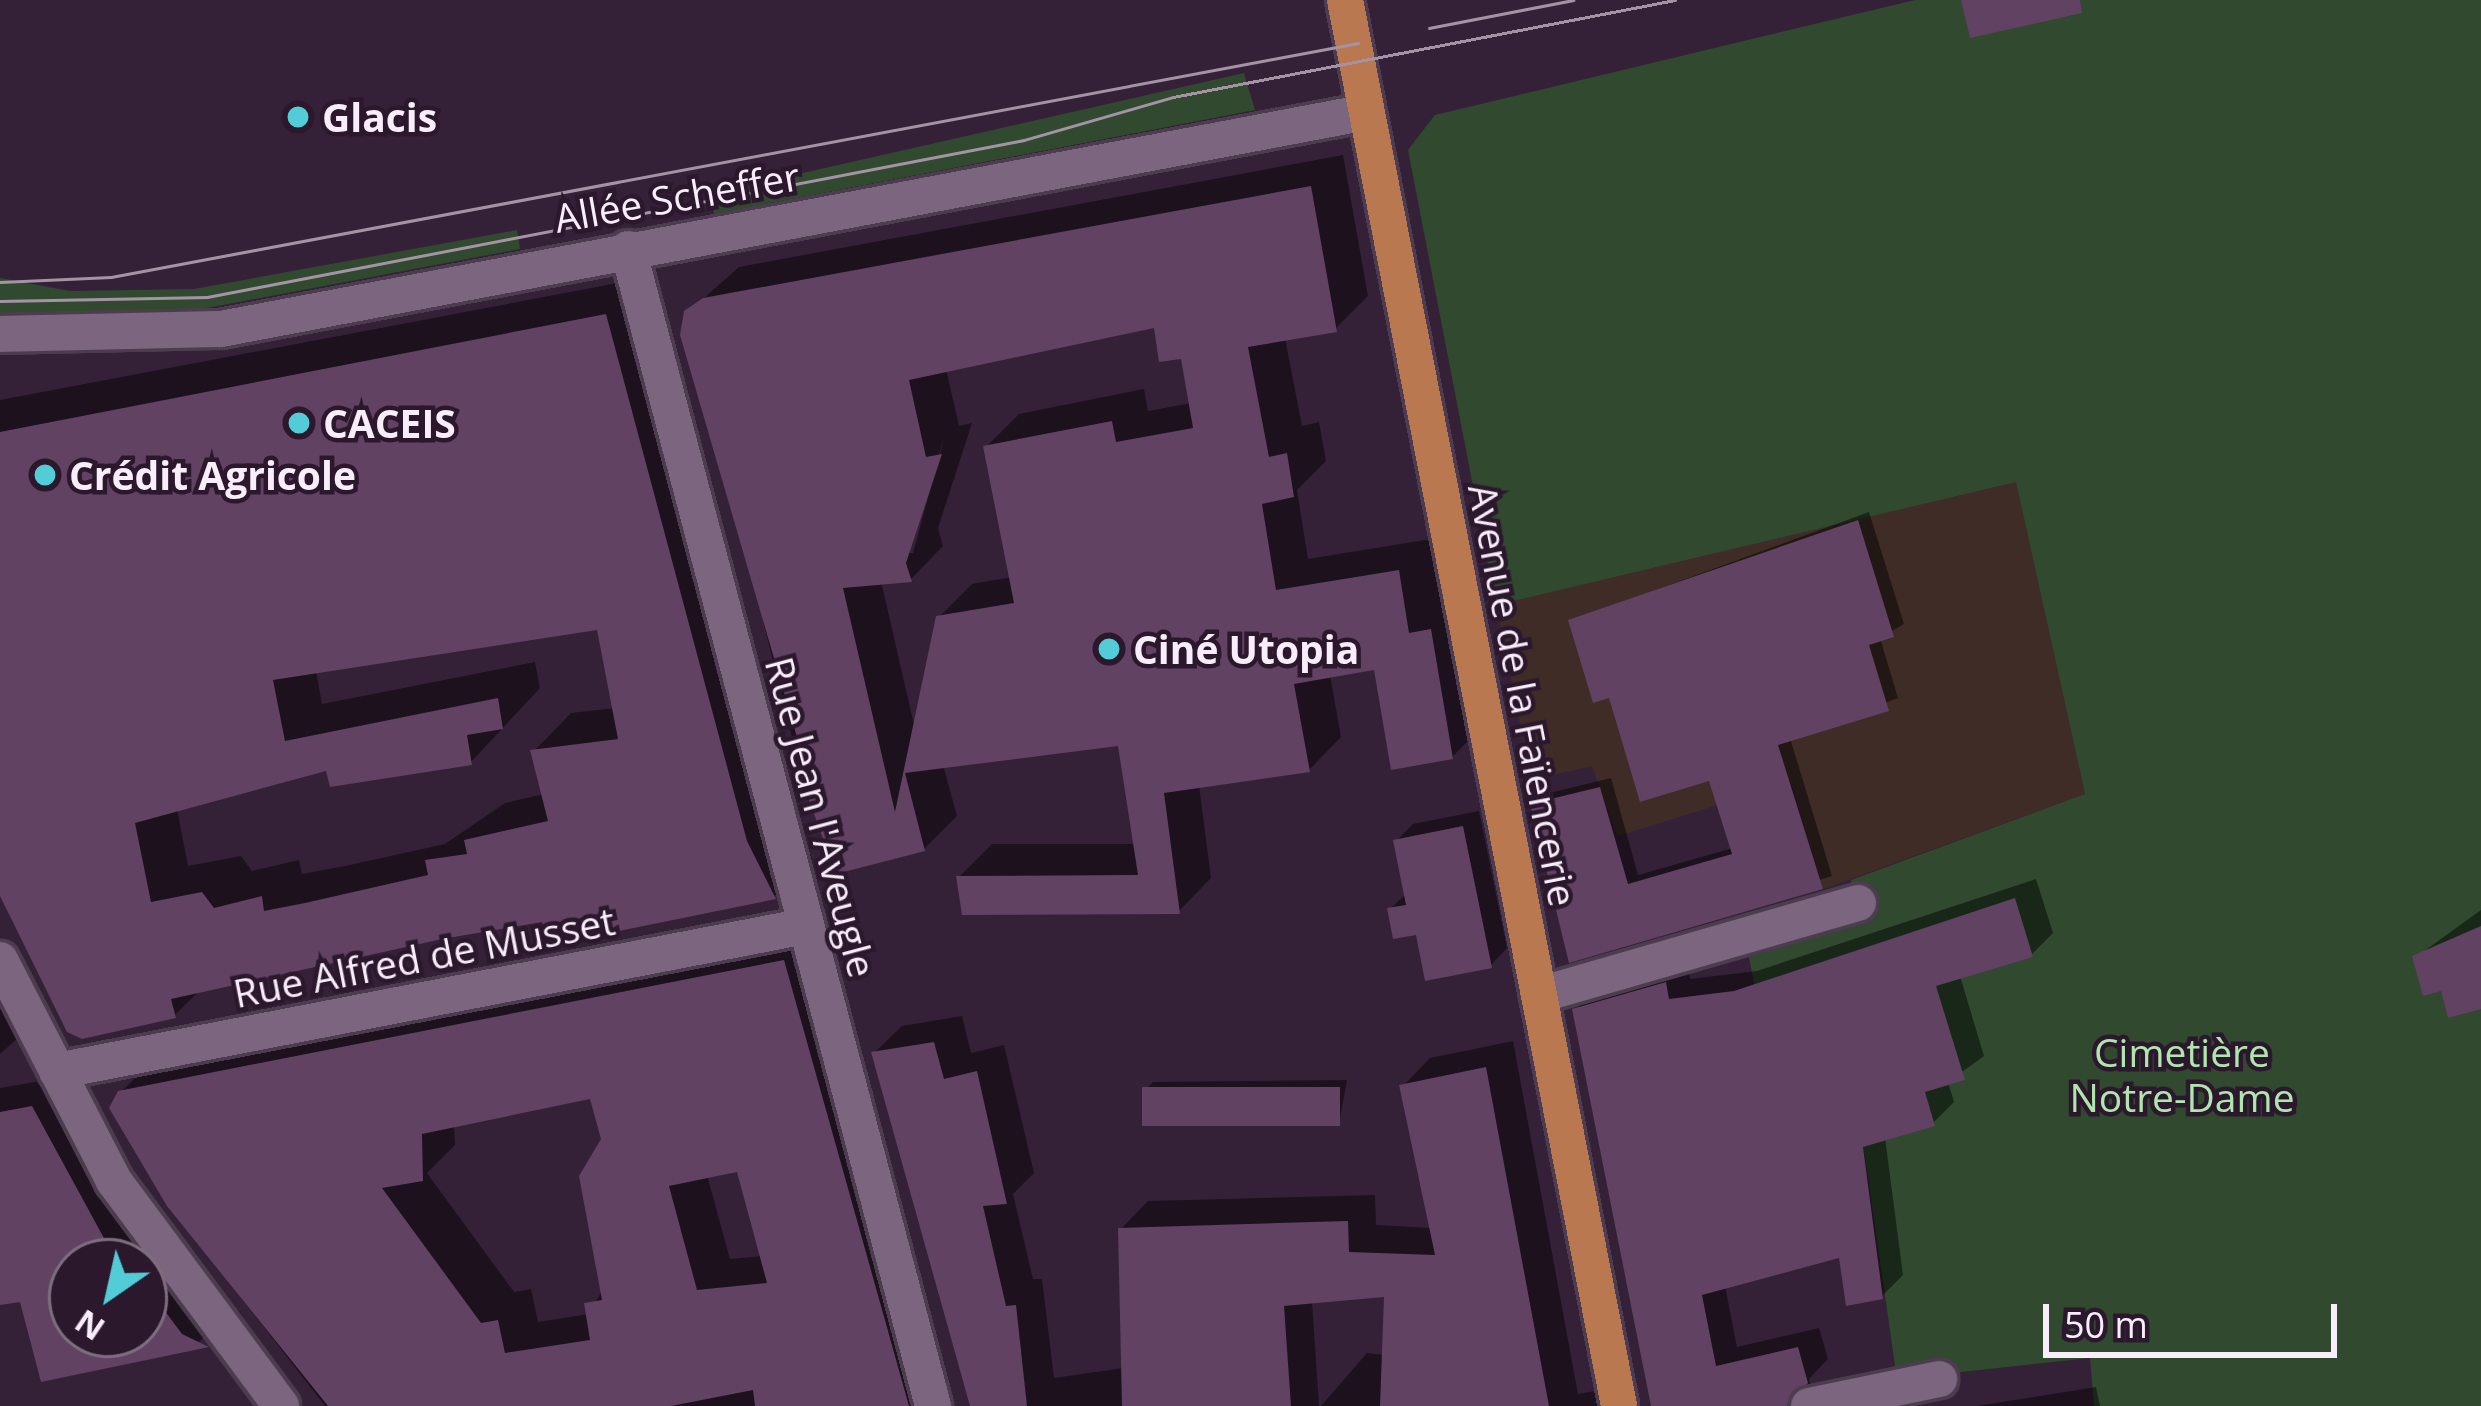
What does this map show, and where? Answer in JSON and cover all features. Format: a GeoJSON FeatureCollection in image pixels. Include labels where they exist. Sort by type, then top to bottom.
{"type":"FeatureCollection","features":[{"type":"Feature","properties":{"kind":"main road","name":"Avenue de la Faïencerie"},"geometry":{"type":"LineString","coordinates":[[1345,0],[1618,1406]]}},
{"type":"Feature","properties":{"kind":"street","name":"Allée Scheffer"},"geometry":{"type":"LineString","coordinates":[[0,334],[221,329],[1367,112]]}},
{"type":"Feature","properties":{"kind":"street","name":"Rue Jean l'Aveugle"},"geometry":{"type":"LineString","coordinates":[[628,249],[933,1406]]}},
{"type":"Feature","properties":{"kind":"street"},"geometry":{"type":"LineString","coordinates":[[1539,995],[1858,903]]}},
{"type":"Feature","properties":{"kind":"street","name":"Rue Alfred de Musset"},"geometry":{"type":"LineString","coordinates":[[57,1071],[806,926]]}},
{"type":"Feature","properties":{"kind":"street"},"geometry":{"type":"LineString","coordinates":[[0,960],[144,1226],[281,1406]]}},
{"type":"Feature","properties":{"kind":"street"},"geometry":{"type":"LineString","coordinates":[[1809,1406],[1939,1379]]}},
{"type":"Feature","properties":{"kind":"shaded area"},"geometry":{"type":"Polygon","coordinates":[[[2016,481],[2085,794],[1823,889],[1791,782],[1618,836],[1592,766],[1531,780],[1496,605],[2016,481]]]}},
{"type":"Feature","properties":{"kind":"green space","name":"Cimetière Notre-Dame"},"geometry":{"type":"Polygon","coordinates":[[[1915,0],[2481,0],[2481,1406],[2094,1406],[2090,1358],[1897,1379],[1864,1150],[1789,1168],[1749,957],[1862,922],[1851,880],[2085,794],[2016,482],[1496,605],[1408,150],[1435,115],[1915,0]]]}},
{"type":"Feature","properties":{"kind":"green space"},"geometry":{"type":"Polygon","coordinates":[[[1244,73],[1255,110],[714,214],[710,194],[1244,73]]]}},
{"type":"Feature","properties":{"kind":"green space"},"geometry":{"type":"Polygon","coordinates":[[[517,230],[520,249],[191,311],[0,316],[0,278],[70,291],[194,289],[517,230]]]}},
{"type":"Feature","properties":{"kind":"building"},"geometry":{"type":"Polygon","coordinates":[[[1961,0],[2080,0],[2082,13],[1970,38],[1961,0]]]}},
{"type":"Feature","properties":{"kind":"building"},"geometry":{"type":"Polygon","coordinates":[[[1311,186],[1337,332],[1248,347],[1269,457],[1287,453],[1294,497],[1262,504],[1276,590],[1399,570],[1409,633],[1431,629],[1453,759],[1391,770],[1374,670],[1294,684],[1310,772],[1164,793],[1180,914],[962,915],[956,876],[1138,875],[1118,746],[905,773],[925,851],[836,874],[795,762],[803,758],[680,335],[684,311],[703,298],[1311,186]],[[1154,328],[909,380],[926,457],[942,454],[906,563],[912,582],[843,588],[895,812],[936,616],[1014,603],[983,446],[1112,421],[1116,442],[1193,428],[1181,359],[1159,362],[1154,328]]]}},
{"type":"Feature","properties":{"kind":"building"},"geometry":{"type":"Polygon","coordinates":[[[606,314],[747,841],[776,899],[550,945],[542,922],[442,939],[171,999],[176,1018],[82,1039],[67,1032],[0,896],[0,432],[606,314]],[[597,630],[273,680],[285,741],[498,698],[503,729],[467,735],[472,765],[330,787],[326,771],[135,823],[151,902],[202,892],[214,908],[262,896],[264,911],[428,875],[425,860],[467,854],[464,840],[548,821],[530,750],[618,739],[597,630]]]}},
{"type":"Feature","properties":{"kind":"building"},"geometry":{"type":"Polygon","coordinates":[[[1858,520],[1894,637],[1869,645],[1889,711],[1778,745],[1823,889],[1569,963],[1530,804],[1600,787],[1628,884],[1732,854],[1709,781],[1640,802],[1609,698],[1593,703],[1568,620],[1858,520]]]}},
{"type":"Feature","properties":{"kind":"building"},"geometry":{"type":"Polygon","coordinates":[[[1463,826],[1492,968],[1425,981],[1416,935],[1393,939],[1387,908],[1406,905],[1393,840],[1463,826]]]}},
{"type":"Feature","properties":{"kind":"building"},"geometry":{"type":"Polygon","coordinates":[[[2015,898],[2033,957],[1936,986],[1965,1080],[1925,1092],[1935,1126],[1863,1147],[1883,1299],[1846,1306],[1839,1258],[1702,1295],[1716,1366],[1798,1347],[1808,1383],[1787,1406],[1651,1406],[1572,1009],[1666,982],[1669,999],[1734,991],[2015,898]]]}},
{"type":"Feature","properties":{"kind":"building"},"geometry":{"type":"Polygon","coordinates":[[[2481,926],[2481,1009],[2448,1018],[2441,991],[2423,996],[2412,956],[2481,926]]]}},
{"type":"Feature","properties":{"kind":"building"},"geometry":{"type":"Polygon","coordinates":[[[784,960],[909,1406],[755,1406],[753,1390],[671,1406],[328,1406],[167,1206],[109,1108],[118,1091],[784,960]],[[590,1099],[422,1134],[423,1181],[382,1188],[481,1323],[498,1320],[505,1353],[590,1340],[584,1303],[602,1300],[579,1176],[601,1139],[590,1099]],[[737,1172],[669,1186],[697,1290],[767,1283],[737,1172]]]}},
{"type":"Feature","properties":{"kind":"building"},"geometry":{"type":"Polygon","coordinates":[[[934,1042],[944,1079],[977,1071],[1007,1204],[983,1206],[1006,1306],[1016,1305],[1027,1406],[970,1406],[871,1052],[934,1042]]]}},
{"type":"Feature","properties":{"kind":"building"},"geometry":{"type":"Polygon","coordinates":[[[1486,1067],[1549,1406],[1380,1406],[1384,1297],[1284,1306],[1291,1406],[1122,1406],[1118,1228],[1348,1221],[1349,1252],[1435,1255],[1399,1085],[1486,1067]]]}},
{"type":"Feature","properties":{"kind":"building"},"geometry":{"type":"Polygon","coordinates":[[[1142,1087],[1340,1087],[1340,1126],[1142,1126],[1142,1087]]]}},
{"type":"Feature","properties":{"kind":"building"},"geometry":{"type":"Polygon","coordinates":[[[32,1106],[104,1238],[48,1238],[48,1358],[156,1358],[41,1382],[20,1302],[0,1305],[0,1112],[32,1106]]]}},
{"type":"Feature","properties":{"kind":"building"},"geometry":{"type":"Polygon","coordinates":[[[168,1315],[182,1334],[209,1347],[168,1356],[168,1315]]]}},
{"type":"Feature","properties":{"kind":"tram line"},"geometry":{"type":"LineString","coordinates":[[1429,28],[1573,0]]}},
{"type":"Feature","properties":{"kind":"tram line"},"geometry":{"type":"LineString","coordinates":[[0,301],[207,297],[1024,140],[1173,97],[1675,0]]}},
{"type":"Feature","properties":{"kind":"tram line"},"geometry":{"type":"LineString","coordinates":[[0,282],[111,277],[1358,43]]}},
{"type":"Feature","properties":{"kind":"place","name":"Glacis"},"geometry":{"type":"Point","coordinates":[298,117]}},
{"type":"Feature","properties":{"kind":"place","name":"CACEIS"},"geometry":{"type":"Point","coordinates":[299,423]}},
{"type":"Feature","properties":{"kind":"place","name":"Crédit Agricole"},"geometry":{"type":"Point","coordinates":[45,475]}},
{"type":"Feature","properties":{"kind":"place","name":"Ciné Utopia"},"geometry":{"type":"Point","coordinates":[1109,649]}}]}
